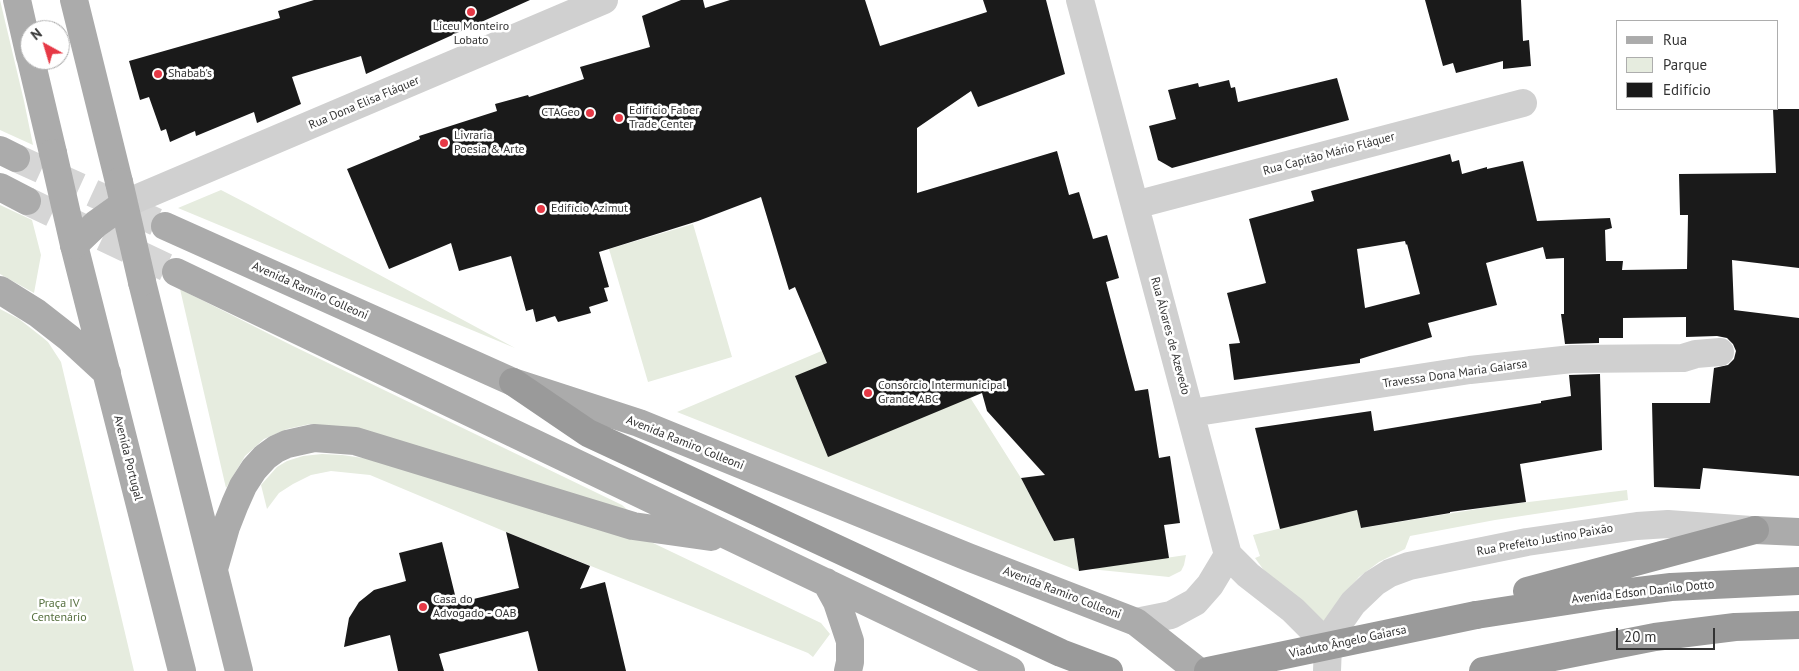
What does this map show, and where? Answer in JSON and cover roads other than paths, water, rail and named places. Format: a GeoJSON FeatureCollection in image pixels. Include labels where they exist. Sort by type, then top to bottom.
{"type":"FeatureCollection","features":[{"type":"Feature","properties":{"kind":"highway"},"geometry":{"type":"LineString","coordinates":[[514,382],[588,433],[1061,653],[1109,671]]}},
{"type":"Feature","properties":{"kind":"highway"},"geometry":{"type":"LineString","coordinates":[[1482,614],[1528,591],[1755,530]]}},
{"type":"Feature","properties":{"kind":"highway","name":"Avenida Edson Danilo Dotto"},"geometry":{"type":"LineString","coordinates":[[1482,614],[1606,594],[1671,587],[1799,581]]}},
{"type":"Feature","properties":{"kind":"highway","name":"Viaduto Ângelo Gaiarsa"},"geometry":{"type":"LineString","coordinates":[[1208,671],[1482,614]]}},
{"type":"Feature","properties":{"kind":"highway"},"geometry":{"type":"LineString","coordinates":[[1483,671],[1620,643],[1690,632],[1735,627],[1799,624]]}},
{"type":"Feature","properties":{"kind":"main road"},"geometry":{"type":"LineString","coordinates":[[17,0],[21,20]]}},
{"type":"Feature","properties":{"kind":"main road"},"geometry":{"type":"LineString","coordinates":[[74,0],[130,194],[142,282],[239,671]]}},
{"type":"Feature","properties":{"kind":"main road","name":"Avenida Portugal"},"geometry":{"type":"LineString","coordinates":[[33,70],[75,248],[182,671]]}},
{"type":"Feature","properties":{"kind":"main road"},"geometry":{"type":"LineString","coordinates":[[0,187],[27,200]]}},
{"type":"Feature","properties":{"kind":"main road"},"geometry":{"type":"LineString","coordinates":[[75,248],[96,224],[130,194]]}},
{"type":"Feature","properties":{"kind":"main road","name":"Avenida Ramiro Colleoni"},"geometry":{"type":"LineString","coordinates":[[165,226],[514,382],[639,423],[968,557],[1136,622],[1198,671]]}},
{"type":"Feature","properties":{"kind":"main road"},"geometry":{"type":"LineString","coordinates":[[176,272],[1011,671]]}},
{"type":"Feature","properties":{"kind":"main road"},"geometry":{"type":"LineString","coordinates":[[0,290],[38,313],[107,373]]}},
{"type":"Feature","properties":{"kind":"main road"},"geometry":{"type":"LineString","coordinates":[[214,569],[232,512],[243,486],[254,469],[276,449],[287,444],[314,438],[355,442],[633,526],[737,541]]}},
{"type":"Feature","properties":{"kind":"main road","name":"Rua Prefeito Justino Paixão"},"geometry":{"type":"LineString","coordinates":[[1755,530],[1799,532]]}},
{"type":"Feature","properties":{"kind":"main road"},"geometry":{"type":"LineString","coordinates":[[826,582],[837,602],[850,641],[848,671]]}},
{"type":"Feature","properties":{"kind":"street","name":"Rua Dona Elisa Fláquer"},"geometry":{"type":"LineString","coordinates":[[130,194],[604,0]]}},
{"type":"Feature","properties":{"kind":"street","name":"Rua Álvares de Azevedo"},"geometry":{"type":"LineString","coordinates":[[1080,0],[1228,555]]}},
{"type":"Feature","properties":{"kind":"street","name":"Rua Capitão Mário Fláquer"},"geometry":{"type":"LineString","coordinates":[[1135,205],[1523,103]]}},
{"type":"Feature","properties":{"kind":"street","name":"Travessa Dona Maria Gaiarsa"},"geometry":{"type":"LineString","coordinates":[[1191,414],[1470,370],[1572,359],[1683,358],[1696,354],[1720,352]]}},
{"type":"Feature","properties":{"kind":"street","name":"Rua Prefeito Justino Paixão"},"geometry":{"type":"LineString","coordinates":[[1328,658],[1332,633],[1364,592],[1390,573],[1426,561],[1527,542],[1637,526],[1668,524],[1755,530]]}},
{"type":"Feature","properties":{"kind":"street"},"geometry":{"type":"LineString","coordinates":[[1136,622],[1171,615],[1195,602],[1210,584],[1228,555],[1248,575],[1293,610],[1328,658]]}},
{"type":"Feature","properties":{"kind":"tunnel"},"geometry":{"type":"LineString","coordinates":[[16,158],[165,226]]}},
{"type":"Feature","properties":{"kind":"tunnel"},"geometry":{"type":"LineString","coordinates":[[27,201],[176,272]]}},
{"type":"Feature","properties":{"kind":"place","name":"Liceu Monteiro Lobato"},"geometry":{"type":"Point","coordinates":[471,12]}},
{"type":"Feature","properties":{"kind":"place","name":"Shabab's"},"geometry":{"type":"Point","coordinates":[158,74]}},
{"type":"Feature","properties":{"kind":"place","name":"CTAGeo"},"geometry":{"type":"Point","coordinates":[590,113]}},
{"type":"Feature","properties":{"kind":"place","name":"Edifício Faber Trade Center"},"geometry":{"type":"Point","coordinates":[619,118]}},
{"type":"Feature","properties":{"kind":"place","name":"Livraria Poesia & Arte"},"geometry":{"type":"Point","coordinates":[444,143]}},
{"type":"Feature","properties":{"kind":"place","name":"Edifício Azimut"},"geometry":{"type":"Point","coordinates":[541,209]}},
{"type":"Feature","properties":{"kind":"place","name":"Consórcio Intermunicipal Grande ABC"},"geometry":{"type":"Point","coordinates":[868,393]}},
{"type":"Feature","properties":{"kind":"place","name":"Casa do Advogado - OAB"},"geometry":{"type":"Point","coordinates":[423,607]}},
{"type":"Feature","properties":{"kind":"park label","name":"Praça IV Centenário"},"geometry":{"type":"Point","coordinates":[59,611]}}]}
